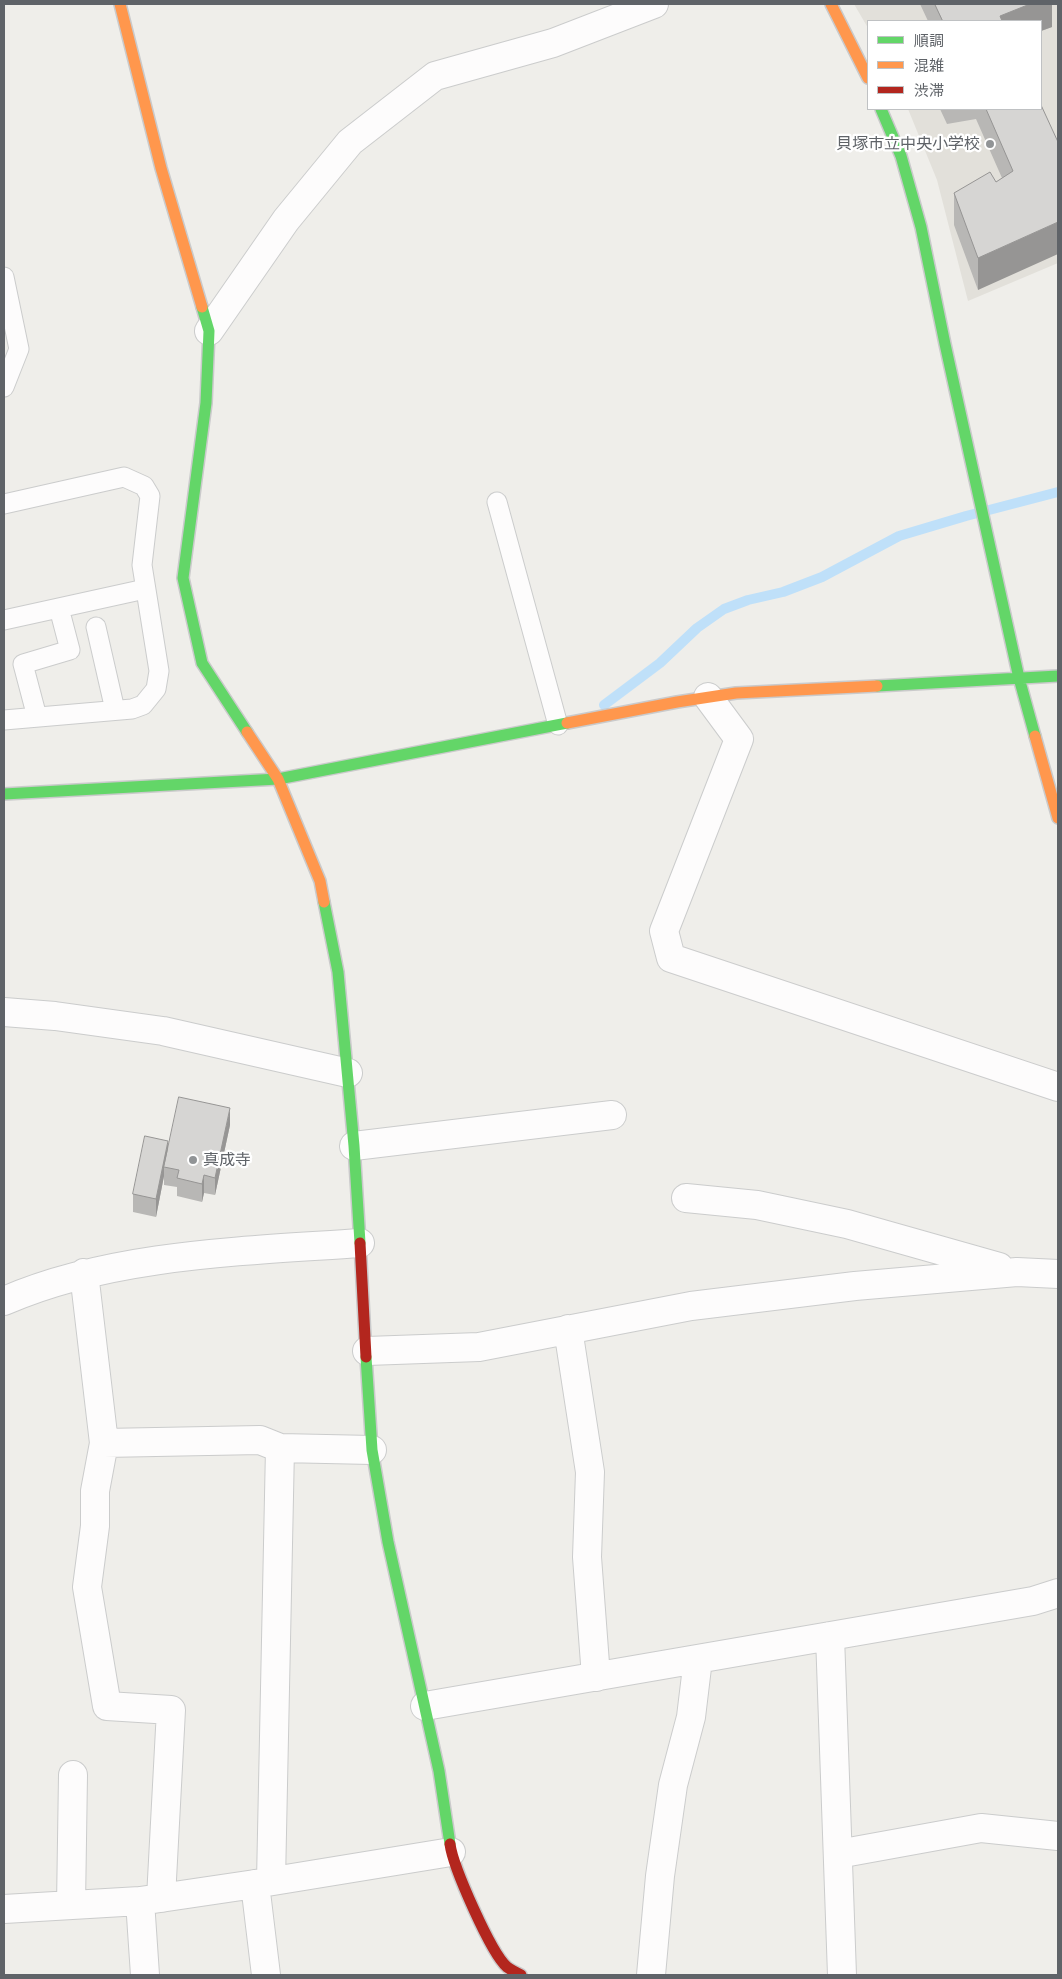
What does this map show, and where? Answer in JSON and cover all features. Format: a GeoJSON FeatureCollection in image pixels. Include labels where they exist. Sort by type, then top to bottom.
{"type":"FeatureCollection","features":[{"type":"Feature","properties":{"kind":"street"},"geometry":{"type":"LineString","coordinates":[[120,4],[161,168],[209,331],[206,403],[183,578],[202,663],[278,779],[320,880],[338,972],[354,1146],[372,1450],[388,1542],[439,1771],[451,1852],[460,1878],[494,1950],[507,1968],[521,1975]]}},
{"type":"Feature","properties":{"kind":"street"},"geometry":{"type":"LineString","coordinates":[[209,331],[286,220],[350,142],[435,76],[553,43],[654,4]]}},
{"type":"Feature","properties":{"kind":"street"},"geometry":{"type":"LineString","coordinates":[[831,4],[867,76]]}},
{"type":"Feature","properties":{"kind":"street"},"geometry":{"type":"LineString","coordinates":[[881,110],[900,156],[921,227],[1019,678],[1058,818]]}},
{"type":"Feature","properties":{"kind":"street"},"geometry":{"type":"LineString","coordinates":[[4,794],[278,779],[736,693],[1058,676]]}},
{"type":"Feature","properties":{"kind":"street"},"geometry":{"type":"LineString","coordinates":[[708,697],[739,739],[664,931],[671,958],[1058,1088]]}},
{"type":"Feature","properties":{"kind":"street"},"geometry":{"type":"LineString","coordinates":[[4,1012],[55,1016],[163,1031],[348,1073]]}},
{"type":"Feature","properties":{"kind":"street"},"geometry":{"type":"LineString","coordinates":[[354,1146],[612,1115]]}},
{"type":"Feature","properties":{"kind":"street"},"geometry":{"type":"LineString","coordinates":[[686,1198],[757,1205],[847,1224],[1017,1272]]}},
{"type":"Feature","properties":{"kind":"street"},"geometry":{"type":"LineString","coordinates":[[4,1301],[84,1273],[152,1262],[244,1251],[360,1243]]}},
{"type":"Feature","properties":{"kind":"street"},"geometry":{"type":"LineString","coordinates":[[367,1351],[479,1347],[691,1306],[854,1286],[1017,1272],[1058,1274]]}},
{"type":"Feature","properties":{"kind":"street"},"geometry":{"type":"LineString","coordinates":[[84,1273],[104,1443],[96,1491],[95,1526],[87,1587],[107,1706],[171,1710],[145,1975]]}},
{"type":"Feature","properties":{"kind":"street"},"geometry":{"type":"LineString","coordinates":[[568,1330],[590,1472],[587,1557],[596,1677]]}},
{"type":"Feature","properties":{"kind":"street"},"geometry":{"type":"LineString","coordinates":[[104,1443],[260,1440],[280,1448],[372,1450]]}},
{"type":"Feature","properties":{"kind":"street"},"geometry":{"type":"LineString","coordinates":[[266,1975],[263,1883],[280,1448]]}},
{"type":"Feature","properties":{"kind":"street"},"geometry":{"type":"LineString","coordinates":[[425,1706],[1033,1601],[1058,1593]]}},
{"type":"Feature","properties":{"kind":"street"},"geometry":{"type":"LineString","coordinates":[[830,1636],[842,1975]]}},
{"type":"Feature","properties":{"kind":"street"},"geometry":{"type":"LineString","coordinates":[[651,1975],[660,1876],[672,1785],[691,1717],[698,1659]]}},
{"type":"Feature","properties":{"kind":"street"},"geometry":{"type":"LineString","coordinates":[[71,1905],[73,1775]]}},
{"type":"Feature","properties":{"kind":"street"},"geometry":{"type":"LineString","coordinates":[[838,1854],[981,1828],[1058,1836]]}},
{"type":"Feature","properties":{"kind":"street"},"geometry":{"type":"LineString","coordinates":[[4,1909],[151,1899],[263,1883],[451,1852]]}},
{"type":"Feature","properties":{"kind":"lane"},"geometry":{"type":"LineString","coordinates":[[4,277],[19,349],[4,387]]}},
{"type":"Feature","properties":{"kind":"lane"},"geometry":{"type":"LineString","coordinates":[[4,504],[124,477],[144,486],[150,496],[142,565],[144,589],[159,671],[156,689],[144,705],[132,709],[4,720]]}},
{"type":"Feature","properties":{"kind":"lane"},"geometry":{"type":"LineString","coordinates":[[496,502],[558,726]]}},
{"type":"Feature","properties":{"kind":"lane"},"geometry":{"type":"LineString","coordinates":[[4,620],[144,589]]}},
{"type":"Feature","properties":{"kind":"lane"},"geometry":{"type":"LineString","coordinates":[[37,717],[23,664],[70,650],[59,608]]}},
{"type":"Feature","properties":{"kind":"lane"},"geometry":{"type":"LineString","coordinates":[[96,627],[115,710]]}},
{"type":"Feature","properties":{"kind":"shaded area","name":"貝塚市立中央小学校"},"geometry":{"type":"Polygon","coordinates":[[[854,4],[1058,4],[1058,263],[968,301],[937,180],[908,110],[1042,110],[1042,20],[867,20],[867,26],[854,4]]]}},
{"type":"Feature","properties":{"kind":"building"},"geometry":{"type":"Polygon","coordinates":[[[935,4],[1030,4],[1000,16],[1002,20],[943,20],[935,4]]]}},
{"type":"Feature","properties":{"kind":"building"},"geometry":{"type":"Polygon","coordinates":[[[1042,107],[1058,142],[1058,222],[978,258],[954,193],[990,172],[996,182],[1013,171],[986,110],[1042,110],[1042,107]]]}},
{"type":"Feature","properties":{"kind":"building"},"geometry":{"type":"Polygon","coordinates":[[[179,1097],[230,1108],[215,1178],[204,1175],[202,1184],[177,1178],[179,1170],[164,1167],[179,1097]]]}},
{"type":"Feature","properties":{"kind":"building"},"geometry":{"type":"Polygon","coordinates":[[[145,1136],[168,1141],[156,1199],[133,1194],[145,1136]]]}},
{"type":"Feature","properties":{"kind":"waterway"},"geometry":{"type":"LineString","coordinates":[[604,705],[660,663],[697,628],[724,609],[748,600],[783,592],[822,577],[899,536],[1058,492]]}},
{"type":"Feature","properties":{"kind":"traffic: fast"},"geometry":{"type":"LineString","coordinates":[[881,110],[901,156],[921,227],[1019,678],[1035,736]]}},
{"type":"Feature","properties":{"kind":"traffic: fast"},"geometry":{"type":"LineString","coordinates":[[202,307],[209,331],[206,403],[183,578],[202,663],[247,732]]}},
{"type":"Feature","properties":{"kind":"traffic: fast"},"geometry":{"type":"LineString","coordinates":[[877,686],[1058,676]]}},
{"type":"Feature","properties":{"kind":"traffic: fast"},"geometry":{"type":"LineString","coordinates":[[4,794],[278,779],[567,723]]}},
{"type":"Feature","properties":{"kind":"traffic: fast"},"geometry":{"type":"LineString","coordinates":[[324,902],[338,972],[354,1146],[360,1243]]}},
{"type":"Feature","properties":{"kind":"traffic: fast"},"geometry":{"type":"LineString","coordinates":[[366,1357],[372,1450],[388,1542],[439,1771],[450,1844]]}},
{"type":"Feature","properties":{"kind":"traffic: slow"},"geometry":{"type":"LineString","coordinates":[[120,4],[161,168],[202,307]]}},
{"type":"Feature","properties":{"kind":"traffic: slow"},"geometry":{"type":"LineString","coordinates":[[831,4],[867,76]]}},
{"type":"Feature","properties":{"kind":"traffic: slow"},"geometry":{"type":"LineString","coordinates":[[567,723],[736,693],[877,686]]}},
{"type":"Feature","properties":{"kind":"traffic: slow"},"geometry":{"type":"LineString","coordinates":[[247,732],[278,779],[320,881],[324,902]]}},
{"type":"Feature","properties":{"kind":"traffic: slow"},"geometry":{"type":"LineString","coordinates":[[1035,736],[1058,818]]}},
{"type":"Feature","properties":{"kind":"traffic: jam"},"geometry":{"type":"LineString","coordinates":[[360,1243],[366,1357]]}},
{"type":"Feature","properties":{"kind":"traffic: jam"},"geometry":{"type":"LineString","coordinates":[[450,1844],[465,1889],[492,1945],[507,1967],[521,1975]]}},
{"type":"Feature","properties":{"kind":"place","name":"貝塚市立中央小学校"},"geometry":{"type":"Point","coordinates":[990,144]}},
{"type":"Feature","properties":{"kind":"place","name":"真成寺"},"geometry":{"type":"Point","coordinates":[193,1160]}}]}
